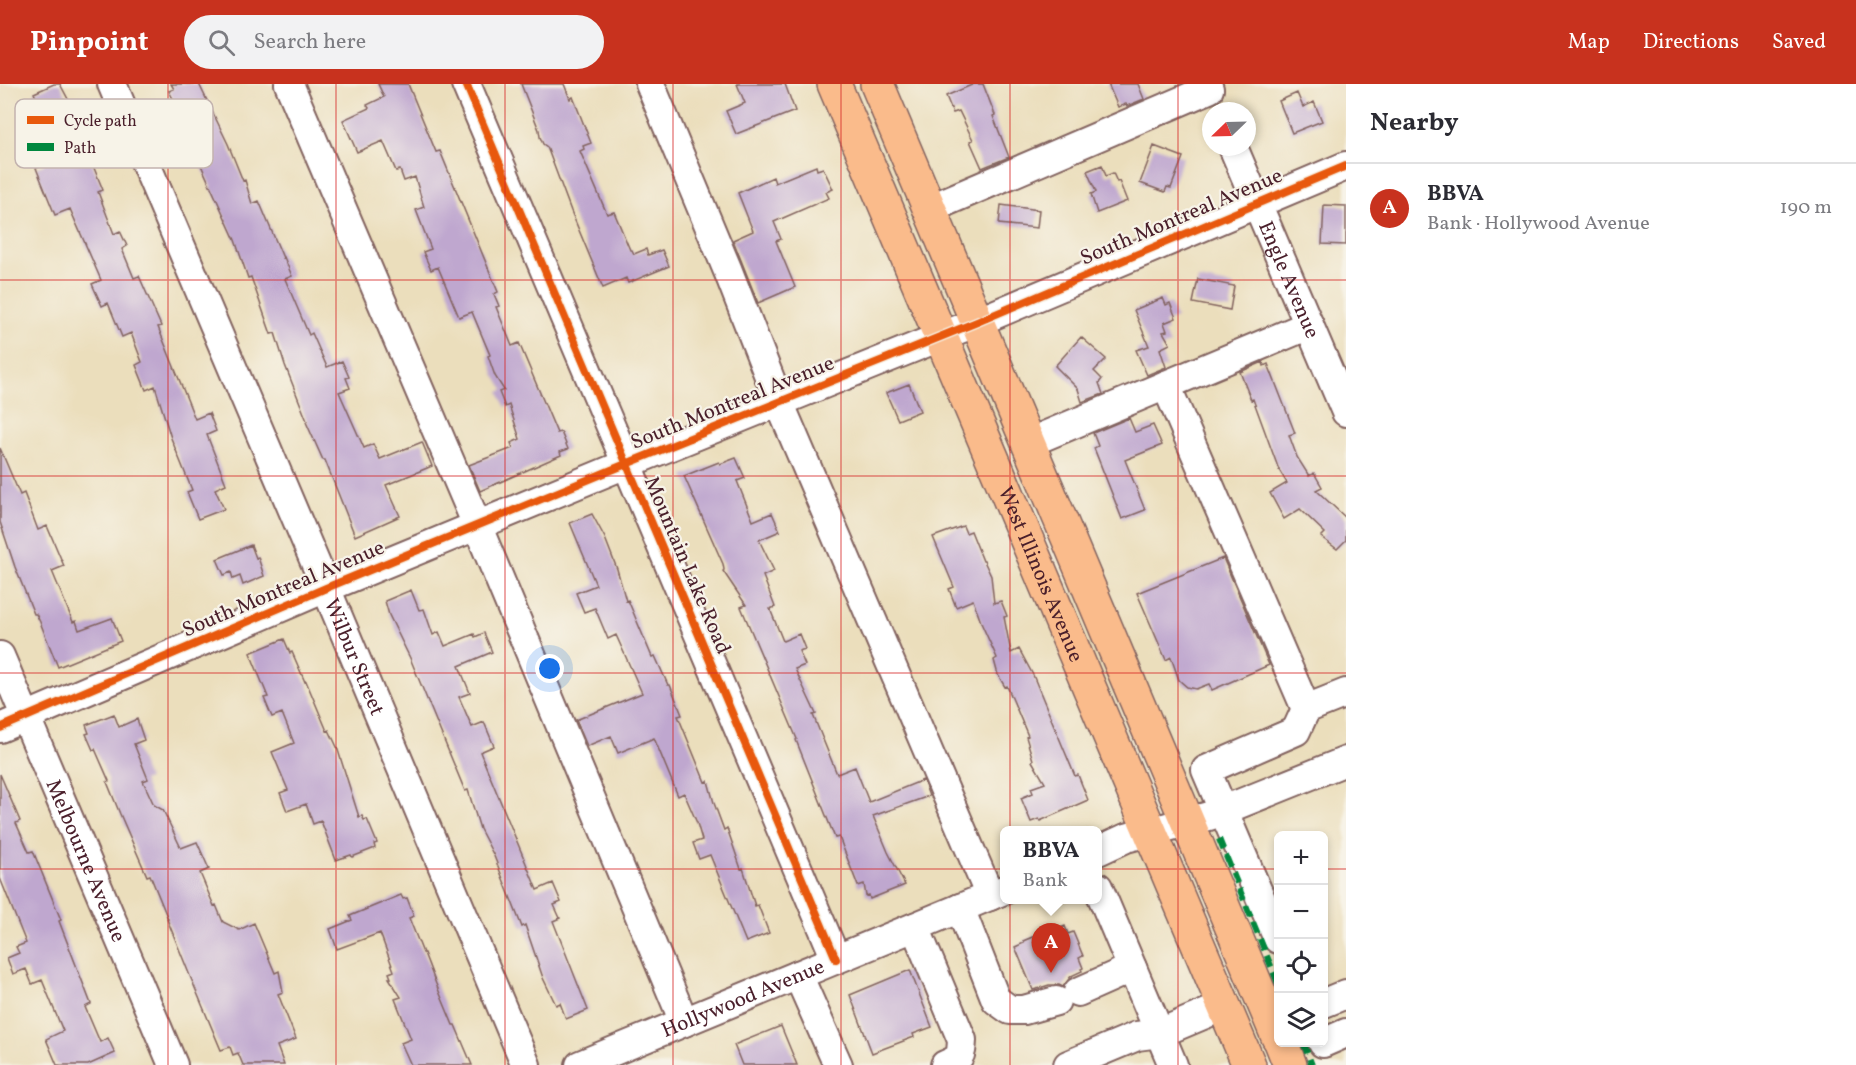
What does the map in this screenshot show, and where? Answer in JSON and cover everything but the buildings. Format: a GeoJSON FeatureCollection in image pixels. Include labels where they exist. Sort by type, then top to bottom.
{"type":"FeatureCollection","features":[{"type":"Feature","properties":{"kind":"main road","name":"West Illinois Avenue"},"geometry":{"type":"LineString","coordinates":[[834,84],[1249,1065]]}},
{"type":"Feature","properties":{"kind":"main road","name":"West Illinois Avenue"},"geometry":{"type":"LineString","coordinates":[[877,84],[1187,822],[1274,1023]]}},
{"type":"Feature","properties":{"kind":"main road","name":"West Illinois Avenue"},"geometry":{"type":"LineString","coordinates":[[1283,1047],[1290,1065]]}},
{"type":"Feature","properties":{"kind":"street","name":"Wilbur Street"},"geometry":{"type":"LineString","coordinates":[[112,84],[118,99]]}},
{"type":"Feature","properties":{"kind":"street"},"geometry":{"type":"LineString","coordinates":[[289,84],[477,525],[684,1022]]}},
{"type":"Feature","properties":{"kind":"street","name":"Mountain Lake Road"},"geometry":{"type":"LineString","coordinates":[[465,84],[836,960]]}},
{"type":"Feature","properties":{"kind":"street"},"geometry":{"type":"LineString","coordinates":[[650,84],[728,271],[779,402],[997,893]]}},
{"type":"Feature","properties":{"kind":"street"},"geometry":{"type":"LineString","coordinates":[[929,209],[1211,95]]}},
{"type":"Feature","properties":{"kind":"street","name":"Engle Avenue"},"geometry":{"type":"LineString","coordinates":[[1237,156],[1346,412]]}},
{"type":"Feature","properties":{"kind":"street","name":"South Montreal Avenue"},"geometry":{"type":"LineString","coordinates":[[0,728],[326,588],[977,322],[1346,166]]}},
{"type":"Feature","properties":{"kind":"street","name":"Wilbur Street"},"geometry":{"type":"LineString","coordinates":[[148,168],[526,1065]]}},
{"type":"Feature","properties":{"kind":"street"},"geometry":{"type":"LineString","coordinates":[[1028,443],[1309,325]]}},
{"type":"Feature","properties":{"kind":"street"},"geometry":{"type":"LineString","coordinates":[[1166,385],[1306,709]]}},
{"type":"Feature","properties":{"kind":"street","name":"Melbourne Avenue"},"geometry":{"type":"LineString","coordinates":[[0,656],[173,1065]]}},
{"type":"Feature","properties":{"kind":"street"},"geometry":{"type":"LineString","coordinates":[[1274,930],[1206,770],[1296,731],[1306,709],[1346,693]]}},
{"type":"Feature","properties":{"kind":"street"},"geometry":{"type":"LineString","coordinates":[[1102,848],[1126,838],[1209,816],[1346,760]]}},
{"type":"Feature","properties":{"kind":"street","name":"Hollywood Avenue"},"geometry":{"type":"LineString","coordinates":[[580,1065],[997,893]]}},
{"type":"Feature","properties":{"kind":"street"},"geometry":{"type":"LineString","coordinates":[[1102,897],[1173,1065]]}},
{"type":"Feature","properties":{"kind":"street"},"geometry":{"type":"LineString","coordinates":[[960,908],[996,1000],[1010,1010],[1024,1010],[1067,997],[1132,968]]}},
{"type":"Feature","properties":{"kind":"street"},"geometry":{"type":"LineString","coordinates":[[915,927],[962,1040],[961,1054],[957,1060],[945,1065]]}},
{"type":"Feature","properties":{"kind":"street"},"geometry":{"type":"LineString","coordinates":[[798,975],[838,1065]]}},
{"type":"Feature","properties":{"kind":"street"},"geometry":{"type":"LineString","coordinates":[[1328,1001],[1346,994]]}},
{"type":"Feature","properties":{"kind":"street"},"geometry":{"type":"LineString","coordinates":[[1068,1065],[1123,1054],[1137,1036],[1160,1033],[1224,1006]]}},
{"type":"Feature","properties":{"kind":"marked path"},"geometry":{"type":"LineString","coordinates":[[1219,839],[1274,973]]}},
{"type":"Feature","properties":{"kind":"marked path"},"geometry":{"type":"LineString","coordinates":[[1305,1047],[1312,1065]]}},
{"type":"Feature","properties":{"kind":"cycle path"},"geometry":{"type":"LineString","coordinates":[[466,84],[836,959]]}},
{"type":"Feature","properties":{"kind":"cycle path"},"geometry":{"type":"LineString","coordinates":[[0,728],[326,588],[977,322],[1346,166]]}},
{"type":"Feature","properties":{"kind":"place","name":"BBVA"},"geometry":{"type":"Point","coordinates":[1051,973]}}]}
